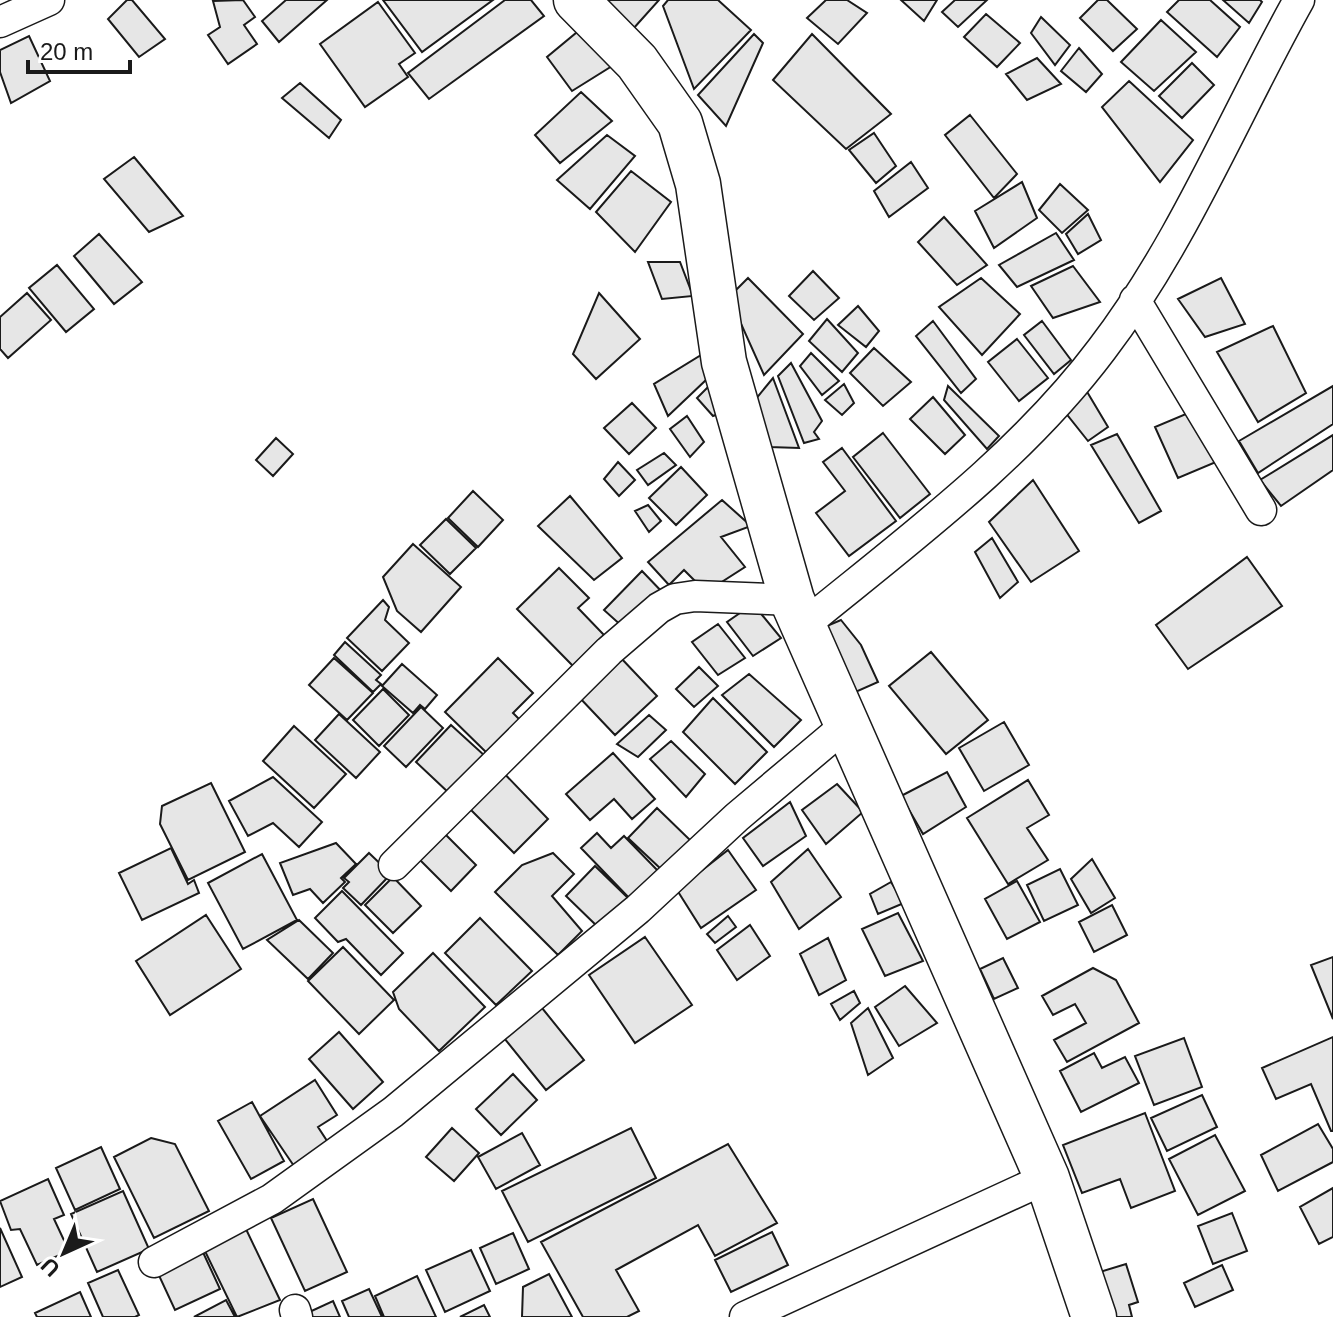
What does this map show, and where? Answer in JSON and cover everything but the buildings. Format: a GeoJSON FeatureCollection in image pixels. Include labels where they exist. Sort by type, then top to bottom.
{"type":"FeatureCollection","features":[{"type":"Feature","properties":{"kind":"street"},"geometry":{"type":"LineString","coordinates":[[0,22],[49,0]]}},
{"type":"Feature","properties":{"kind":"street"},"geometry":{"type":"LineString","coordinates":[[576,0],[637,62],[680,123],[698,184],[724,362],[798,612],[845,726],[1047,1178],[1094,1317]]}},
{"type":"Feature","properties":{"kind":"street"},"geometry":{"type":"LineString","coordinates":[[394,865],[609,651],[659,608],[675,599],[695,596],[798,612],[913,536],[1028,434],[1102,350],[1163,258],[1289,4]]}},
{"type":"Feature","properties":{"kind":"street"},"geometry":{"type":"LineString","coordinates":[[1135,300],[1261,510]]}},
{"type":"Feature","properties":{"kind":"street"},"geometry":{"type":"LineString","coordinates":[[154,1262],[272,1199],[393,1112],[638,909],[737,817],[845,726]]}},
{"type":"Feature","properties":{"kind":"street"},"geometry":{"type":"LineString","coordinates":[[745,1317],[1047,1178]]}}]}
